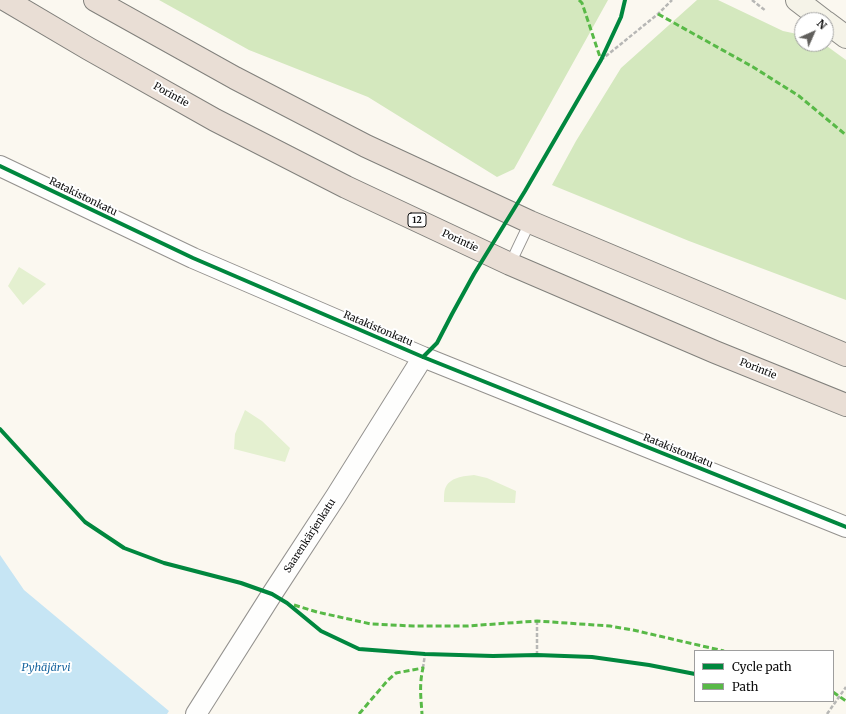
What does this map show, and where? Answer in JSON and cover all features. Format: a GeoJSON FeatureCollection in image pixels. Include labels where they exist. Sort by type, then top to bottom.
{"type":"FeatureCollection","features":[{"type":"Feature","properties":{"kind":"highway","name":"Porintie"},"geometry":{"type":"LineString","coordinates":[[6,0],[215,120],[346,187],[510,264],[715,352],[846,405]]}},
{"type":"Feature","properties":{"kind":"highway"},"geometry":{"type":"LineString","coordinates":[[95,0],[235,78],[366,146],[530,222],[846,355]]}},
{"type":"Feature","properties":{"kind":"main road"},"geometry":{"type":"LineString","coordinates":[[797,0],[813,12]]}},
{"type":"Feature","properties":{"kind":"main road"},"geometry":{"type":"LineString","coordinates":[[834,28],[846,37]]}},
{"type":"Feature","properties":{"kind":"street","name":"Ratakistonkatu"},"geometry":{"type":"LineString","coordinates":[[0,166],[192,258],[423,357],[846,527]]}},
{"type":"Feature","properties":{"kind":"street","name":"Saarenkärjenkatu"},"geometry":{"type":"LineString","coordinates":[[196,714],[423,357]]}},
{"type":"Feature","properties":{"kind":"lane"},"geometry":{"type":"LineString","coordinates":[[510,264],[530,222]]}},
{"type":"Feature","properties":{"kind":"path"},"geometry":{"type":"LineString","coordinates":[[601,60],[658,14],[672,0]]}},
{"type":"Feature","properties":{"kind":"path"},"geometry":{"type":"LineString","coordinates":[[752,0],[766,11]]}},
{"type":"Feature","properties":{"kind":"path"},"geometry":{"type":"LineString","coordinates":[[597,67],[604,53]]}},
{"type":"Feature","properties":{"kind":"path"},"geometry":{"type":"LineString","coordinates":[[536,620],[537,655]]}},
{"type":"Feature","properties":{"kind":"path"},"geometry":{"type":"LineString","coordinates":[[417,654],[432,655]]}},
{"type":"Feature","properties":{"kind":"path"},"geometry":{"type":"LineString","coordinates":[[423,668],[425,654]]}},
{"type":"Feature","properties":{"kind":"path"},"geometry":{"type":"LineString","coordinates":[[530,656],[545,656]]}},
{"type":"Feature","properties":{"kind":"path"},"geometry":{"type":"LineString","coordinates":[[827,714],[846,687]]}},
{"type":"Feature","properties":{"kind":"green space"},"geometry":{"type":"Polygon","coordinates":[[[159,0],[608,0],[514,169],[497,177],[368,97],[249,50],[159,0]]]}},
{"type":"Feature","properties":{"kind":"green space"},"geometry":{"type":"Polygon","coordinates":[[[697,0],[718,0],[783,31],[794,33],[794,52],[834,51],[846,60],[846,300],[689,241],[552,185],[576,141],[621,68],[697,0]]]}},
{"type":"Feature","properties":{"kind":"green space"},"geometry":{"type":"Polygon","coordinates":[[[19,267],[46,284],[23,305],[8,286],[19,267]]]}},
{"type":"Feature","properties":{"kind":"green space"},"geometry":{"type":"Polygon","coordinates":[[[245,410],[262,421],[290,448],[285,462],[234,449],[235,434],[245,410]]]}},
{"type":"Feature","properties":{"kind":"green space"},"geometry":{"type":"Polygon","coordinates":[[[474,475],[487,478],[516,491],[515,503],[444,502],[445,489],[450,482],[457,478],[474,475]]]}},
{"type":"Feature","properties":{"kind":"water","name":"Pyhäjärvi"},"geometry":{"type":"Polygon","coordinates":[[[0,555],[24,590],[169,711],[167,714],[0,714],[0,555]]]}},
{"type":"Feature","properties":{"kind":"marked path"},"geometry":{"type":"LineString","coordinates":[[579,0],[582,3],[601,60]]}},
{"type":"Feature","properties":{"kind":"marked path"},"geometry":{"type":"LineString","coordinates":[[658,14],[753,67],[799,96],[846,135]]}},
{"type":"Feature","properties":{"kind":"marked path"},"geometry":{"type":"LineString","coordinates":[[294,605],[317,612],[371,624],[467,626],[537,621],[610,626],[720,650]]}},
{"type":"Feature","properties":{"kind":"marked path"},"geometry":{"type":"LineString","coordinates":[[359,714],[388,680],[396,673],[423,668],[421,686],[422,714]]}},
{"type":"Feature","properties":{"kind":"marked path"},"geometry":{"type":"LineString","coordinates":[[834,693],[846,701]]}},
{"type":"Feature","properties":{"kind":"cycle path"},"geometry":{"type":"LineString","coordinates":[[423,357],[437,343],[474,274],[525,191],[601,60],[621,17],[625,0]]}},
{"type":"Feature","properties":{"kind":"cycle path"},"geometry":{"type":"LineString","coordinates":[[0,166],[193,258],[423,357],[846,527]]}},
{"type":"Feature","properties":{"kind":"cycle path"},"geometry":{"type":"LineString","coordinates":[[0,429],[85,522],[124,548],[164,563],[241,583],[272,594],[287,603],[321,631],[359,649],[425,654],[592,657],[649,665],[694,674]]}}]}
